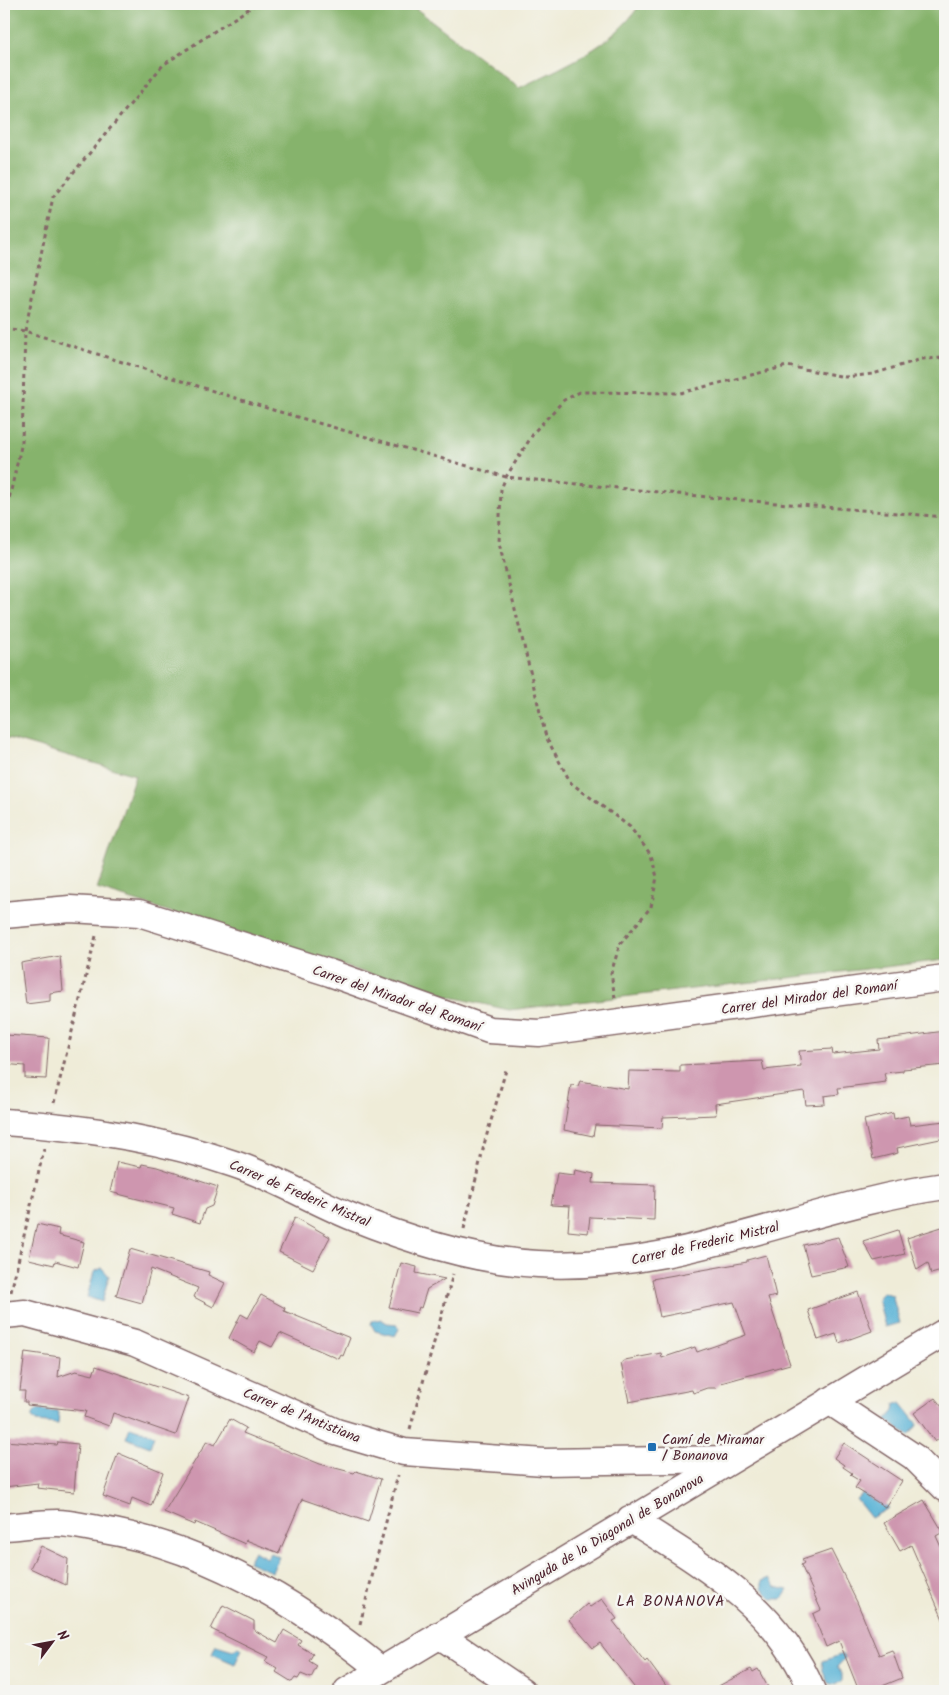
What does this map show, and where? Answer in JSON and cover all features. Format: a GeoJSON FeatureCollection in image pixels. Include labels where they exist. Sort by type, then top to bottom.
{"type":"FeatureCollection","features":[{"type":"Feature","properties":{"kind":"street","name":"Carrer del Mirador del Romaní"},"geometry":{"type":"LineString","coordinates":[[4,915],[70,909],[139,912],[330,974],[489,1030],[539,1033],[945,978]]}},
{"type":"Feature","properties":{"kind":"street","name":"Carrer de Frederic Mistral"},"geometry":{"type":"LineString","coordinates":[[4,1122],[49,1125],[151,1139],[236,1164],[350,1216],[458,1253],[538,1264],[625,1262],[706,1244],[858,1204],[945,1186]]}},
{"type":"Feature","properties":{"kind":"street","name":"Carrer de l'Antistiana"},"geometry":{"type":"LineString","coordinates":[[7,1304],[25,1314],[135,1343],[336,1432],[404,1452],[544,1462],[731,1459]]}},
{"type":"Feature","properties":{"kind":"street","name":"Avinguda de la Diagonal de Bonanova"},"geometry":{"type":"LineString","coordinates":[[347,1691],[630,1519],[945,1332]]}},
{"type":"Feature","properties":{"kind":"street"},"geometry":{"type":"LineString","coordinates":[[829,1401],[914,1457],[945,1488]]}},
{"type":"Feature","properties":{"kind":"street"},"geometry":{"type":"LineString","coordinates":[[630,1519],[709,1568],[771,1623],[793,1654],[812,1691]]}},
{"type":"Feature","properties":{"kind":"street"},"geometry":{"type":"LineString","coordinates":[[4,1527],[58,1523],[127,1534],[207,1560],[272,1593],[350,1645],[381,1670]]}},
{"type":"Feature","properties":{"kind":"street"},"geometry":{"type":"LineString","coordinates":[[439,1635],[522,1691]]}},
{"type":"Feature","properties":{"kind":"path"},"geometry":{"type":"LineString","coordinates":[[4,522],[22,442],[25,331],[53,197],[163,66],[256,4]]}},
{"type":"Feature","properties":{"kind":"path"},"geometry":{"type":"LineString","coordinates":[[4,328],[25,331],[273,410],[506,477],[729,500],[945,517]]}},
{"type":"Feature","properties":{"kind":"path"},"geometry":{"type":"LineString","coordinates":[[618,1022],[612,973],[620,944],[651,908],[657,877],[651,855],[630,827],[571,783],[546,737],[498,543],[501,489],[506,477],[534,431],[564,400],[580,392],[680,393],[787,366],[845,377],[873,374],[922,360],[945,358]]}},
{"type":"Feature","properties":{"kind":"path"},"geometry":{"type":"LineString","coordinates":[[52,1110],[96,936]]}},
{"type":"Feature","properties":{"kind":"path"},"geometry":{"type":"LineString","coordinates":[[462,1236],[485,1141],[506,1070]]}},
{"type":"Feature","properties":{"kind":"path"},"geometry":{"type":"LineString","coordinates":[[7,1304],[45,1143]]}},
{"type":"Feature","properties":{"kind":"path"},"geometry":{"type":"LineString","coordinates":[[410,1429],[453,1273]]}},
{"type":"Feature","properties":{"kind":"path"},"geometry":{"type":"LineString","coordinates":[[359,1628],[396,1482]]}},
{"type":"Feature","properties":{"kind":"green space"},"geometry":{"type":"Polygon","coordinates":[[[4,4],[410,4],[519,88],[586,54],[602,43],[629,19],[640,4],[945,4],[945,960],[509,1010],[421,990],[97,889],[135,775],[4,737],[4,4]]]}},
{"type":"Feature","properties":{"kind":"water"},"geometry":{"type":"Polygon","coordinates":[[[102,1268],[109,1276],[102,1302],[87,1297],[94,1272],[102,1268]]]}},
{"type":"Feature","properties":{"kind":"water"},"geometry":{"type":"Polygon","coordinates":[[[883,1292],[892,1295],[900,1323],[885,1327],[878,1299],[883,1292]]]}},
{"type":"Feature","properties":{"kind":"water"},"geometry":{"type":"Polygon","coordinates":[[[381,1319],[387,1323],[397,1324],[399,1329],[395,1336],[375,1331],[371,1324],[372,1321],[381,1319]]]}},
{"type":"Feature","properties":{"kind":"water"},"geometry":{"type":"Polygon","coordinates":[[[901,1403],[918,1424],[909,1436],[886,1420],[894,1411],[895,1404],[901,1403]]]}},
{"type":"Feature","properties":{"kind":"water"},"geometry":{"type":"Polygon","coordinates":[[[37,1410],[59,1412],[58,1424],[36,1422],[31,1416],[37,1410]]]}},
{"type":"Feature","properties":{"kind":"water"},"geometry":{"type":"Polygon","coordinates":[[[130,1427],[154,1435],[150,1447],[126,1438],[130,1427]]]}},
{"type":"Feature","properties":{"kind":"water"},"geometry":{"type":"Polygon","coordinates":[[[862,1493],[874,1501],[877,1497],[889,1508],[871,1518],[856,1499],[862,1493]]]}},
{"type":"Feature","properties":{"kind":"water"},"geometry":{"type":"Polygon","coordinates":[[[254,1551],[267,1558],[270,1553],[279,1557],[272,1572],[248,1562],[254,1551]]]}},
{"type":"Feature","properties":{"kind":"water"},"geometry":{"type":"Polygon","coordinates":[[[770,1578],[776,1587],[788,1590],[782,1599],[772,1599],[762,1589],[762,1581],[770,1578]]]}},
{"type":"Feature","properties":{"kind":"water"},"geometry":{"type":"Polygon","coordinates":[[[216,1645],[233,1650],[239,1647],[242,1649],[235,1664],[212,1654],[216,1645]]]}},
{"type":"Feature","properties":{"kind":"water"},"geometry":{"type":"Polygon","coordinates":[[[843,1654],[845,1658],[837,1667],[842,1674],[842,1681],[835,1685],[828,1683],[822,1668],[823,1661],[843,1654]]]}},
{"type":"Feature","properties":{"kind":"building"},"geometry":{"type":"Polygon","coordinates":[[[60,956],[63,991],[50,993],[50,1001],[26,1004],[21,963],[60,956]]]}},
{"type":"Feature","properties":{"kind":"building"},"geometry":{"type":"Polygon","coordinates":[[[945,1031],[945,1065],[884,1073],[886,1082],[838,1088],[839,1094],[824,1096],[825,1104],[806,1105],[804,1091],[715,1104],[716,1115],[663,1117],[662,1128],[595,1125],[593,1136],[564,1130],[571,1085],[578,1086],[580,1081],[628,1089],[629,1071],[680,1072],[680,1065],[762,1061],[764,1070],[801,1066],[799,1051],[832,1049],[833,1054],[879,1049],[878,1040],[945,1031]]]}},
{"type":"Feature","properties":{"kind":"building"},"geometry":{"type":"Polygon","coordinates":[[[6,1035],[49,1038],[46,1079],[25,1078],[25,1066],[4,1064],[6,1035]]]}},
{"type":"Feature","properties":{"kind":"building"},"geometry":{"type":"Polygon","coordinates":[[[893,1113],[894,1119],[908,1116],[910,1125],[945,1121],[945,1138],[897,1148],[898,1153],[873,1159],[864,1120],[893,1113]]]}},
{"type":"Feature","properties":{"kind":"building"},"geometry":{"type":"Polygon","coordinates":[[[117,1162],[141,1167],[142,1164],[157,1167],[218,1187],[212,1206],[205,1209],[200,1223],[172,1214],[174,1208],[110,1192],[117,1162]]]}},
{"type":"Feature","properties":{"kind":"building"},"geometry":{"type":"Polygon","coordinates":[[[575,1170],[594,1174],[593,1183],[655,1185],[654,1220],[590,1217],[588,1233],[568,1231],[570,1206],[551,1205],[557,1173],[574,1175],[575,1170]]]}},
{"type":"Feature","properties":{"kind":"building"},"geometry":{"type":"Polygon","coordinates":[[[295,1217],[330,1237],[313,1269],[279,1252],[295,1217]]]}},
{"type":"Feature","properties":{"kind":"building"},"geometry":{"type":"Polygon","coordinates":[[[37,1224],[59,1229],[58,1235],[84,1242],[78,1267],[55,1261],[54,1265],[29,1259],[37,1224]]]}},
{"type":"Feature","properties":{"kind":"building"},"geometry":{"type":"Polygon","coordinates":[[[945,1226],[945,1270],[931,1274],[928,1263],[917,1270],[907,1238],[945,1226]]]}},
{"type":"Feature","properties":{"kind":"building"},"geometry":{"type":"Polygon","coordinates":[[[898,1230],[905,1254],[874,1261],[863,1241],[898,1230]]]}},
{"type":"Feature","properties":{"kind":"building"},"geometry":{"type":"Polygon","coordinates":[[[838,1237],[849,1267],[811,1275],[803,1245],[838,1237]]]}},
{"type":"Feature","properties":{"kind":"building"},"geometry":{"type":"Polygon","coordinates":[[[130,1249],[209,1272],[208,1275],[225,1283],[213,1307],[194,1297],[198,1288],[151,1269],[142,1303],[116,1296],[130,1249]]]}},
{"type":"Feature","properties":{"kind":"building"},"geometry":{"type":"Polygon","coordinates":[[[766,1255],[776,1296],[768,1298],[790,1364],[721,1383],[716,1388],[707,1388],[693,1393],[692,1390],[629,1402],[621,1363],[625,1360],[661,1353],[662,1358],[695,1347],[697,1352],[746,1335],[734,1302],[660,1317],[652,1279],[747,1262],[747,1260],[766,1255]]]}},
{"type":"Feature","properties":{"kind":"building"},"geometry":{"type":"Polygon","coordinates":[[[401,1263],[417,1267],[416,1273],[445,1279],[427,1289],[421,1308],[419,1307],[417,1313],[389,1307],[401,1263]]]}},
{"type":"Feature","properties":{"kind":"building"},"geometry":{"type":"Polygon","coordinates":[[[858,1292],[872,1331],[839,1343],[836,1334],[818,1340],[808,1310],[858,1292]]]}},
{"type":"Feature","properties":{"kind":"building"},"geometry":{"type":"Polygon","coordinates":[[[261,1295],[285,1308],[284,1311],[350,1338],[343,1356],[341,1355],[339,1359],[280,1333],[272,1347],[260,1341],[254,1352],[229,1338],[241,1314],[248,1318],[261,1295]]]}},
{"type":"Feature","properties":{"kind":"building"},"geometry":{"type":"Polygon","coordinates":[[[25,1352],[60,1357],[58,1377],[76,1371],[93,1375],[96,1366],[189,1398],[176,1435],[113,1413],[109,1426],[84,1417],[86,1411],[27,1405],[27,1402],[24,1402],[25,1391],[20,1391],[25,1352]]]}},
{"type":"Feature","properties":{"kind":"building"},"geometry":{"type":"Polygon","coordinates":[[[935,1398],[945,1411],[945,1434],[935,1442],[914,1413],[935,1398]]]}},
{"type":"Feature","properties":{"kind":"building"},"geometry":{"type":"Polygon","coordinates":[[[230,1419],[246,1428],[243,1433],[320,1464],[354,1473],[356,1471],[381,1479],[368,1522],[302,1499],[279,1553],[246,1540],[245,1544],[195,1522],[194,1525],[164,1512],[207,1441],[215,1445],[230,1419]]]}},
{"type":"Feature","properties":{"kind":"building"},"geometry":{"type":"Polygon","coordinates":[[[4,1441],[57,1445],[58,1442],[78,1444],[74,1492],[37,1488],[38,1483],[4,1487],[4,1441]]]}},
{"type":"Feature","properties":{"kind":"building"},"geometry":{"type":"Polygon","coordinates":[[[844,1443],[902,1481],[885,1507],[855,1488],[860,1481],[850,1475],[852,1473],[834,1458],[844,1443]]]}},
{"type":"Feature","properties":{"kind":"building"},"geometry":{"type":"Polygon","coordinates":[[[118,1453],[163,1472],[151,1506],[132,1498],[130,1506],[103,1496],[118,1453]]]}},
{"type":"Feature","properties":{"kind":"building"},"geometry":{"type":"Polygon","coordinates":[[[924,1500],[943,1532],[936,1536],[945,1556],[945,1624],[911,1545],[900,1551],[884,1523],[924,1500]]]}},
{"type":"Feature","properties":{"kind":"building"},"geometry":{"type":"Polygon","coordinates":[[[41,1546],[68,1559],[66,1585],[30,1568],[41,1546]]]}},
{"type":"Feature","properties":{"kind":"building"},"geometry":{"type":"Polygon","coordinates":[[[831,1550],[857,1602],[879,1655],[892,1650],[902,1678],[870,1691],[859,1691],[839,1641],[826,1647],[813,1614],[821,1610],[801,1565],[804,1563],[802,1560],[831,1550]]]}},
{"type":"Feature","properties":{"kind":"building"},"geometry":{"type":"Polygon","coordinates":[[[602,1599],[617,1619],[613,1621],[645,1662],[647,1660],[670,1691],[637,1691],[600,1643],[593,1648],[569,1620],[587,1604],[590,1607],[602,1599]]]}},
{"type":"Feature","properties":{"kind":"building"},"geometry":{"type":"Polygon","coordinates":[[[223,1605],[254,1621],[254,1630],[277,1643],[284,1630],[301,1640],[298,1645],[313,1654],[309,1661],[317,1666],[311,1678],[301,1674],[298,1679],[295,1678],[292,1682],[276,1672],[278,1669],[265,1661],[268,1657],[211,1629],[223,1605]]]}},
{"type":"Feature","properties":{"kind":"building"},"geometry":{"type":"Polygon","coordinates":[[[751,1669],[753,1672],[758,1669],[770,1691],[709,1691],[751,1669]]]}},
{"type":"Feature","properties":{"kind":"place","name":"Camí de Miramar / Bonanova"},"geometry":{"type":"Point","coordinates":[652,1447]}},
{"type":"Feature","properties":{"kind":"district","name":"LA BONANOVA"},"geometry":{"type":"Point","coordinates":[671,1601]}}]}
